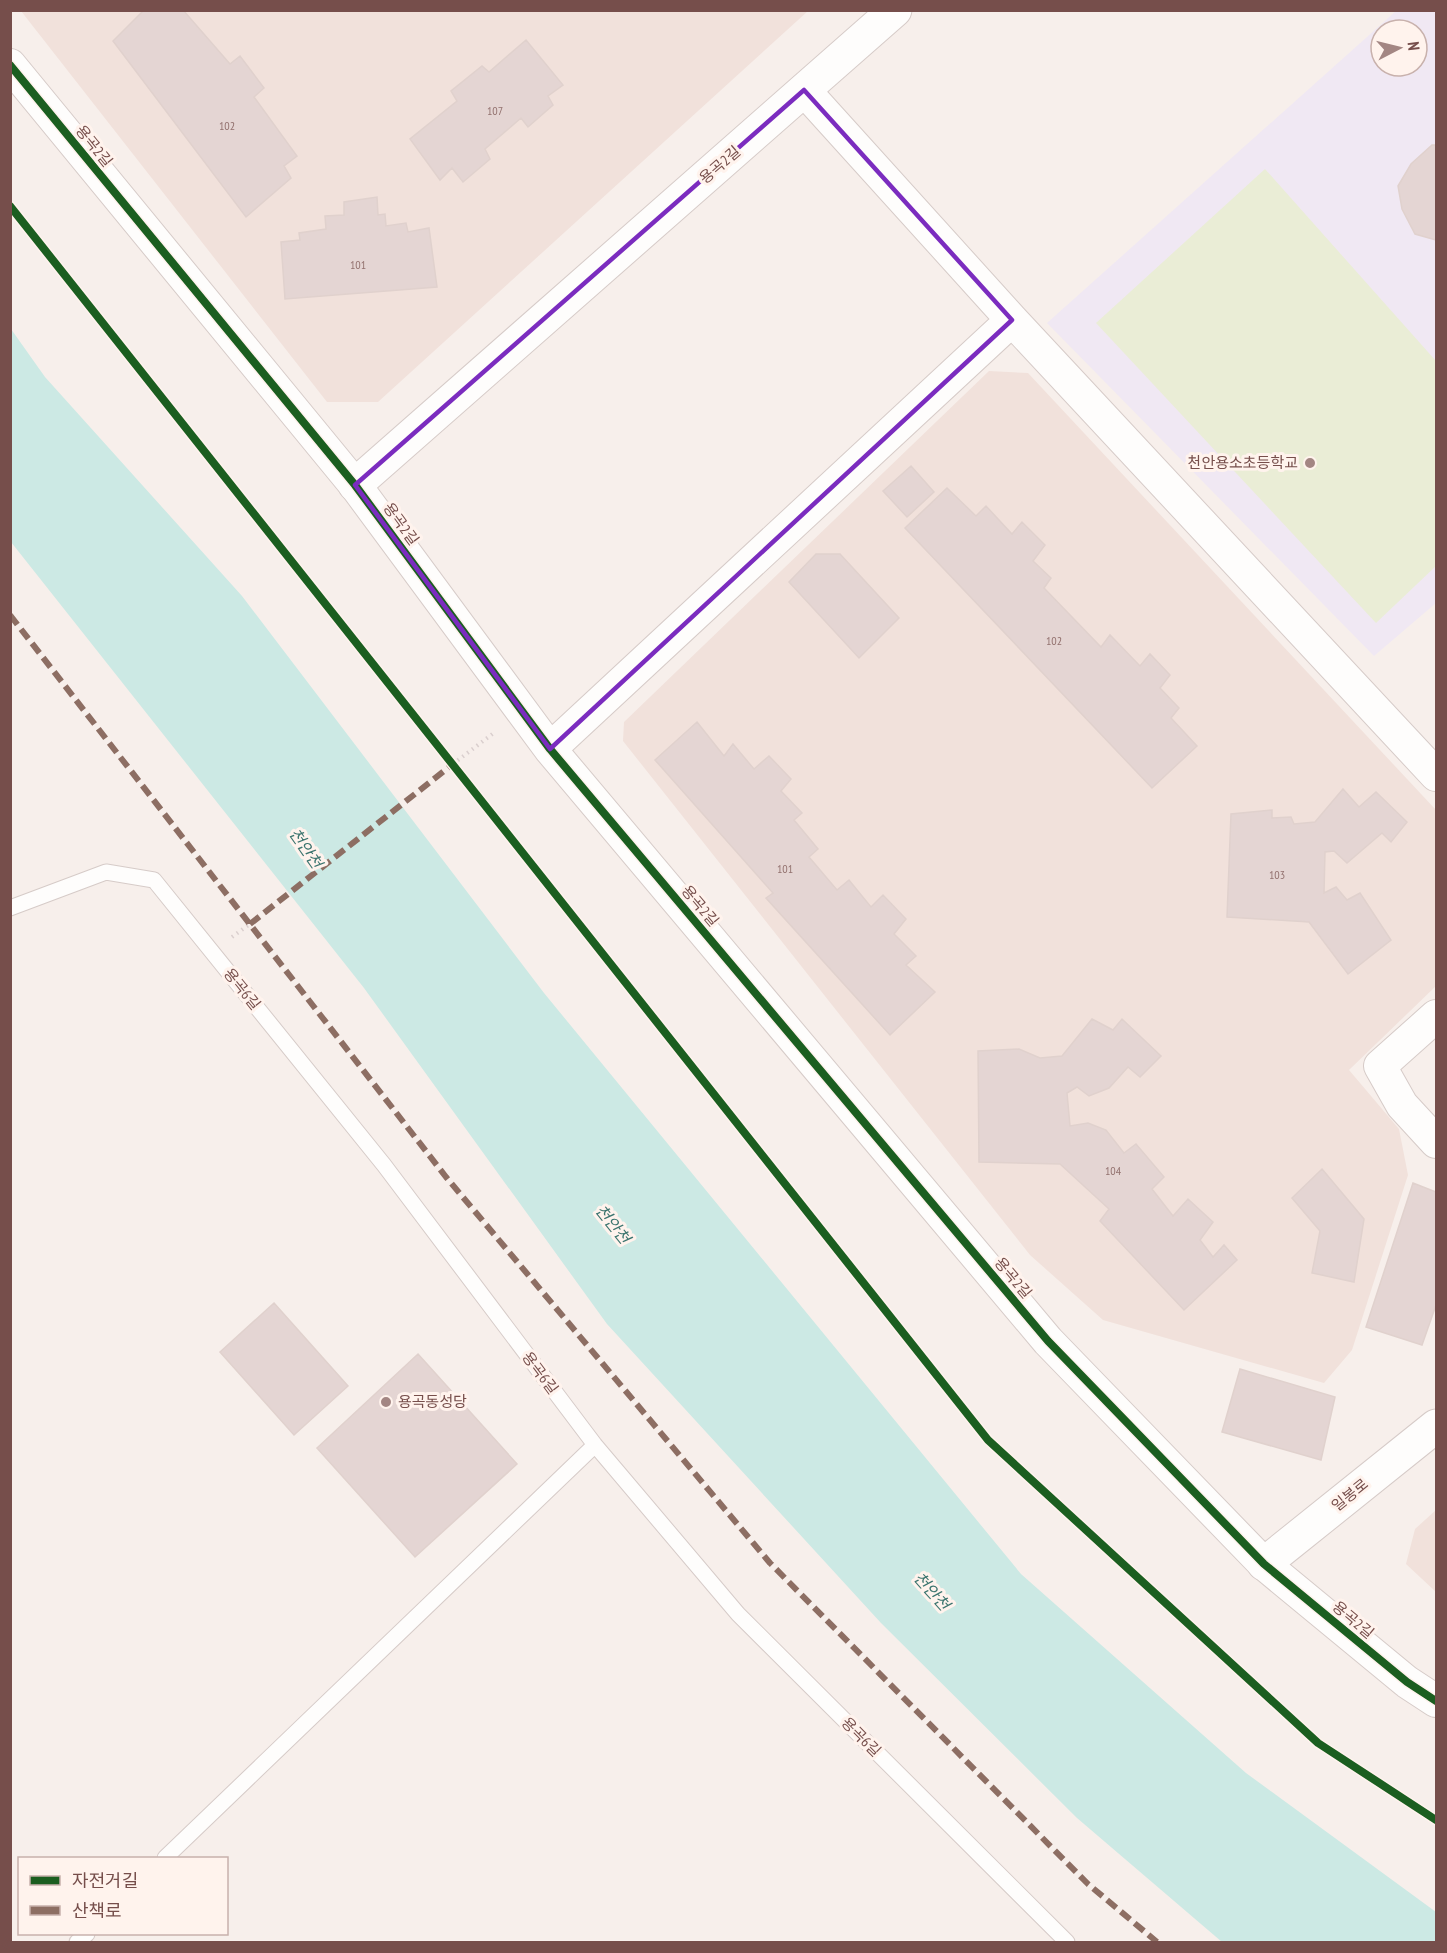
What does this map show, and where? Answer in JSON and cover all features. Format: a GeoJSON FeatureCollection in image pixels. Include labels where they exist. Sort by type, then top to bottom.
{"type":"FeatureCollection","features":[{"type":"Feature","properties":{"kind":"street","name":"용곡2길"},"geometry":{"type":"LineString","coordinates":[[355,485],[895,10]]}},
{"type":"Feature","properties":{"kind":"street","name":"용곡2길"},"geometry":{"type":"LineString","coordinates":[[10,65],[355,485],[550,749],[1048,1341],[1264,1564],[1407,1682],[1437,1701]]}},
{"type":"Feature","properties":{"kind":"street"},"geometry":{"type":"LineString","coordinates":[[804,90],[1012,320],[1437,775]]}},
{"type":"Feature","properties":{"kind":"street"},"geometry":{"type":"LineString","coordinates":[[550,749],[1012,320]]}},
{"type":"Feature","properties":{"kind":"street"},"geometry":{"type":"LineString","coordinates":[[1437,1016],[1380,1066],[1402,1105],[1437,1142]]}},
{"type":"Feature","properties":{"kind":"street","name":"일봉로"},"geometry":{"type":"LineString","coordinates":[[1264,1564],[1437,1426]]}},
{"type":"Feature","properties":{"kind":"lane","name":"용곡6길"},"geometry":{"type":"LineString","coordinates":[[10,908],[106,872],[154,880],[384,1165],[595,1445],[738,1614],[1067,1942]]}},
{"type":"Feature","properties":{"kind":"lane"},"geometry":{"type":"LineString","coordinates":[[166,1857],[595,1445]]}},
{"type":"Feature","properties":{"kind":"path"},"geometry":{"type":"LineString","coordinates":[[453,764],[522,711]]}},
{"type":"Feature","properties":{"kind":"path"},"geometry":{"type":"LineString","coordinates":[[446,755],[461,774]]}},
{"type":"Feature","properties":{"kind":"highlighted area"},"geometry":{"type":"Polygon","coordinates":[[[804,90],[1012,320],[550,749],[355,485],[804,90]]]}},
{"type":"Feature","properties":{"kind":"shaded area"},"geometry":{"type":"Polygon","coordinates":[[[21,11],[808,11],[378,402],[327,402],[21,11]]]}},
{"type":"Feature","properties":{"kind":"shaded area","name":"천안용소초등학교"},"geometry":{"type":"Polygon","coordinates":[[[1396,11],[1436,11],[1436,603],[1374,656],[1047,323],[1369,35],[1369,78],[1429,78],[1429,18],[1388,18],[1396,11]]]}},
{"type":"Feature","properties":{"kind":"shaded area"},"geometry":{"type":"Polygon","coordinates":[[[989,371],[1028,373],[1436,810],[1436,986],[1349,1070],[1399,1129],[1408,1175],[1352,1350],[1324,1383],[1103,1320],[1030,1255],[623,741],[624,722],[989,371]]]}},
{"type":"Feature","properties":{"kind":"shaded area"},"geometry":{"type":"Polygon","coordinates":[[[1436,1510],[1436,1592],[1406,1564],[1415,1529],[1436,1510]]]}},
{"type":"Feature","properties":{"kind":"green space"},"geometry":{"type":"Polygon","coordinates":[[[1265,169],[1436,361],[1436,566],[1376,623],[1096,323],[1265,169]]]}},
{"type":"Feature","properties":{"kind":"water","name":"천안천"},"geometry":{"type":"Polygon","coordinates":[[[11,329],[45,377],[242,596],[544,993],[1021,1574],[1246,1773],[1436,1912],[1436,1942],[1222,1942],[1077,1818],[881,1623],[607,1324],[364,988],[11,542],[11,329]]]}},
{"type":"Feature","properties":{"kind":"building"},"geometry":{"type":"Polygon","coordinates":[[[144,10],[183,10],[230,64],[240,56],[264,88],[254,97],[297,156],[284,166],[291,178],[246,217],[113,41],[144,10]]]}},
{"type":"Feature","properties":{"kind":"building"},"geometry":{"type":"Polygon","coordinates":[[[526,40],[563,85],[548,96],[553,105],[528,127],[521,118],[485,149],[490,159],[463,182],[452,168],[440,180],[410,139],[457,101],[451,91],[482,66],[489,72],[526,40]]]}},
{"type":"Feature","properties":{"kind":"building"},"geometry":{"type":"Polygon","coordinates":[[[1432,145],[1436,145],[1436,240],[1415,234],[1402,209],[1398,186],[1411,164],[1432,145]]]}},
{"type":"Feature","properties":{"kind":"building"},"geometry":{"type":"Polygon","coordinates":[[[377,197],[378,215],[385,214],[386,226],[406,223],[408,232],[429,228],[437,287],[285,299],[281,242],[300,240],[299,233],[326,229],[325,216],[344,215],[344,202],[377,197]]]}},
{"type":"Feature","properties":{"kind":"building"},"geometry":{"type":"Polygon","coordinates":[[[911,466],[934,492],[907,517],[883,491],[911,466]]]}},
{"type":"Feature","properties":{"kind":"building"},"geometry":{"type":"Polygon","coordinates":[[[947,488],[976,516],[986,506],[1012,534],[1022,522],[1045,545],[1033,561],[1051,578],[1044,588],[1101,647],[1110,635],[1140,666],[1150,654],[1170,675],[1160,688],[1179,708],[1171,718],[1197,746],[1152,788],[905,528],[947,488]]]}},
{"type":"Feature","properties":{"kind":"building"},"geometry":{"type":"Polygon","coordinates":[[[816,554],[840,554],[899,618],[859,658],[789,582],[816,554]]]}},
{"type":"Feature","properties":{"kind":"building"},"geometry":{"type":"Polygon","coordinates":[[[697,722],[724,756],[733,744],[754,769],[769,756],[791,779],[781,791],[802,813],[794,820],[818,849],[809,857],[837,890],[849,880],[871,907],[883,895],[906,919],[894,934],[916,956],[906,965],[935,992],[890,1035],[766,898],[773,893],[655,760],[697,722]]]}},
{"type":"Feature","properties":{"kind":"building"},"geometry":{"type":"Polygon","coordinates":[[[1343,789],[1359,807],[1376,792],[1407,822],[1391,842],[1382,833],[1347,863],[1334,851],[1325,852],[1324,893],[1336,887],[1347,900],[1360,893],[1391,940],[1348,974],[1309,922],[1227,917],[1231,814],[1272,810],[1272,818],[1291,817],[1294,824],[1315,822],[1343,789]]]}},
{"type":"Feature","properties":{"kind":"building"},"geometry":{"type":"Polygon","coordinates":[[[1092,1019],[1113,1030],[1122,1019],[1161,1056],[1140,1077],[1128,1067],[1109,1088],[1089,1096],[1077,1087],[1067,1093],[1070,1126],[1088,1123],[1106,1130],[1124,1153],[1136,1144],[1164,1177],[1152,1189],[1173,1216],[1188,1199],[1213,1222],[1200,1240],[1213,1257],[1224,1245],[1237,1260],[1184,1310],[1100,1221],[1109,1209],[1060,1164],[979,1162],[978,1051],[1019,1049],[1040,1058],[1062,1056],[1092,1019]]]}},
{"type":"Feature","properties":{"kind":"building"},"geometry":{"type":"Polygon","coordinates":[[[1322,1169],[1364,1219],[1354,1282],[1312,1273],[1320,1231],[1292,1198],[1322,1169]]]}},
{"type":"Feature","properties":{"kind":"building"},"geometry":{"type":"Polygon","coordinates":[[[1413,1183],[1436,1192],[1436,1305],[1422,1345],[1366,1327],[1413,1183]]]}},
{"type":"Feature","properties":{"kind":"building"},"geometry":{"type":"Polygon","coordinates":[[[274,1303],[348,1386],[294,1435],[220,1352],[274,1303]]]}},
{"type":"Feature","properties":{"kind":"building"},"geometry":{"type":"Polygon","coordinates":[[[418,1354],[517,1464],[415,1557],[317,1448],[418,1354]]]}},
{"type":"Feature","properties":{"kind":"building"},"geometry":{"type":"Polygon","coordinates":[[[1240,1369],[1335,1397],[1321,1460],[1222,1432],[1240,1369]]]}},
{"type":"Feature","properties":{"kind":"marked path"},"geometry":{"type":"LineString","coordinates":[[10,615],[446,1177],[770,1563],[1088,1884],[1157,1942]]}},
{"type":"Feature","properties":{"kind":"marked path"},"geometry":{"type":"LineString","coordinates":[[250,924],[453,764]]}},
{"type":"Feature","properties":{"kind":"cycle path"},"geometry":{"type":"LineString","coordinates":[[10,65],[355,485],[550,749],[1048,1341],[1264,1564],[1407,1682],[1436,1701]]}},
{"type":"Feature","properties":{"kind":"cycle path"},"geometry":{"type":"LineString","coordinates":[[10,206],[988,1440],[1318,1743],[1436,1820]]}},
{"type":"Feature","properties":{"kind":"place","name":"천안용소초등학교"},"geometry":{"type":"Point","coordinates":[1310,463]}},
{"type":"Feature","properties":{"kind":"place","name":"용곡동성당"},"geometry":{"type":"Point","coordinates":[386,1402]}}]}
